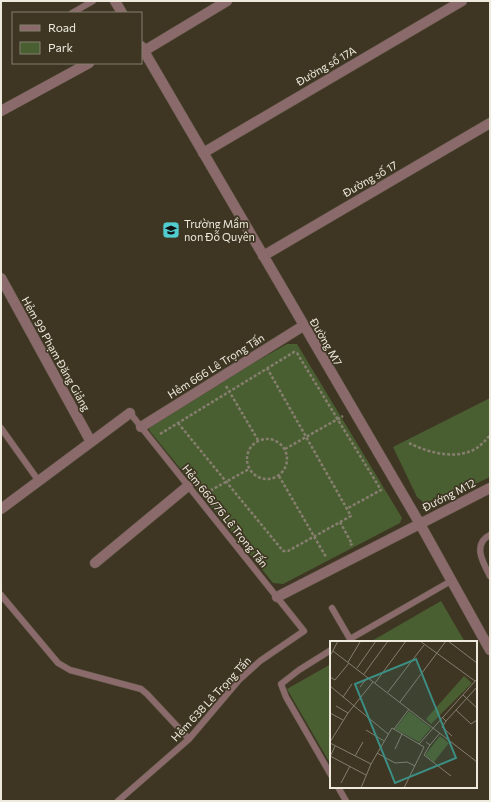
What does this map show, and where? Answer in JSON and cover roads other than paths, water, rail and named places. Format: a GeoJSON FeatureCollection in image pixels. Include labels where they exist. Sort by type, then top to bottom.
{"type":"FeatureCollection","features":[{"type":"Feature","properties":{"kind":"street"},"geometry":{"type":"LineString","coordinates":[[115,1],[121,12]]}},
{"type":"Feature","properties":{"kind":"street"},"geometry":{"type":"LineString","coordinates":[[142,48],[227,1]]}},
{"type":"Feature","properties":{"kind":"street","name":"Đường số 17A"},"geometry":{"type":"LineString","coordinates":[[203,152],[462,1]]}},
{"type":"Feature","properties":{"kind":"street","name":"Đường M7"},"geometry":{"type":"LineString","coordinates":[[142,48],[352,410],[420,524],[490,650]]}},
{"type":"Feature","properties":{"kind":"street"},"geometry":{"type":"LineString","coordinates":[[1,111],[87,64]]}},
{"type":"Feature","properties":{"kind":"street","name":"Đường số 17"},"geometry":{"type":"LineString","coordinates":[[263,256],[490,123]]}},
{"type":"Feature","properties":{"kind":"street","name":"Hẻm 99 Phạm Đăng Giảng"},"geometry":{"type":"LineString","coordinates":[[1,278],[90,442]]}},
{"type":"Feature","properties":{"kind":"street","name":"Hẻm 666 Lê Trọng Tấn"},"geometry":{"type":"LineString","coordinates":[[141,428],[303,326]]}},
{"type":"Feature","properties":{"kind":"street"},"geometry":{"type":"LineString","coordinates":[[1,509],[130,413]]}},
{"type":"Feature","properties":{"kind":"street"},"geometry":{"type":"LineString","coordinates":[[95,563],[188,486]]}},
{"type":"Feature","properties":{"kind":"street","name":"Đướng M12"},"geometry":{"type":"LineString","coordinates":[[277,597],[490,488]]}},
{"type":"Feature","properties":{"kind":"lane"},"geometry":{"type":"LineString","coordinates":[[74,12],[94,1]]}},
{"type":"Feature","properties":{"kind":"lane","name":"Hẻm 666/76 Lê Trọng Tấn"},"geometry":{"type":"LineString","coordinates":[[130,413],[304,631]]}},
{"type":"Feature","properties":{"kind":"lane"},"geometry":{"type":"LineString","coordinates":[[1,428],[38,480]]}},
{"type":"Feature","properties":{"kind":"lane"},"geometry":{"type":"LineString","coordinates":[[490,535],[484,538],[480,548],[480,557],[490,576]]}},
{"type":"Feature","properties":{"kind":"lane"},"geometry":{"type":"LineString","coordinates":[[332,608],[347,640],[451,581]]}},
{"type":"Feature","properties":{"kind":"lane"},"geometry":{"type":"LineString","coordinates":[[1,595],[58,662],[70,670],[141,690],[147,694],[189,739]]}},
{"type":"Feature","properties":{"kind":"lane","name":"Hẻm 638 Lê Trọng Tấn"},"geometry":{"type":"LineString","coordinates":[[118,801],[189,739],[239,680],[260,661],[304,631]]}},
{"type":"Feature","properties":{"kind":"lane"},"geometry":{"type":"LineString","coordinates":[[330,651],[299,670],[281,684],[286,697],[330,773]]}},
{"type":"Feature","properties":{"kind":"lane"},"geometry":{"type":"LineString","coordinates":[[339,788],[346,801]]}},
{"type":"Feature","properties":{"kind":"place","name":"Trường Mầm non Đỗ Quyên"},"geometry":{"type":"Point","coordinates":[171,230]}}]}
